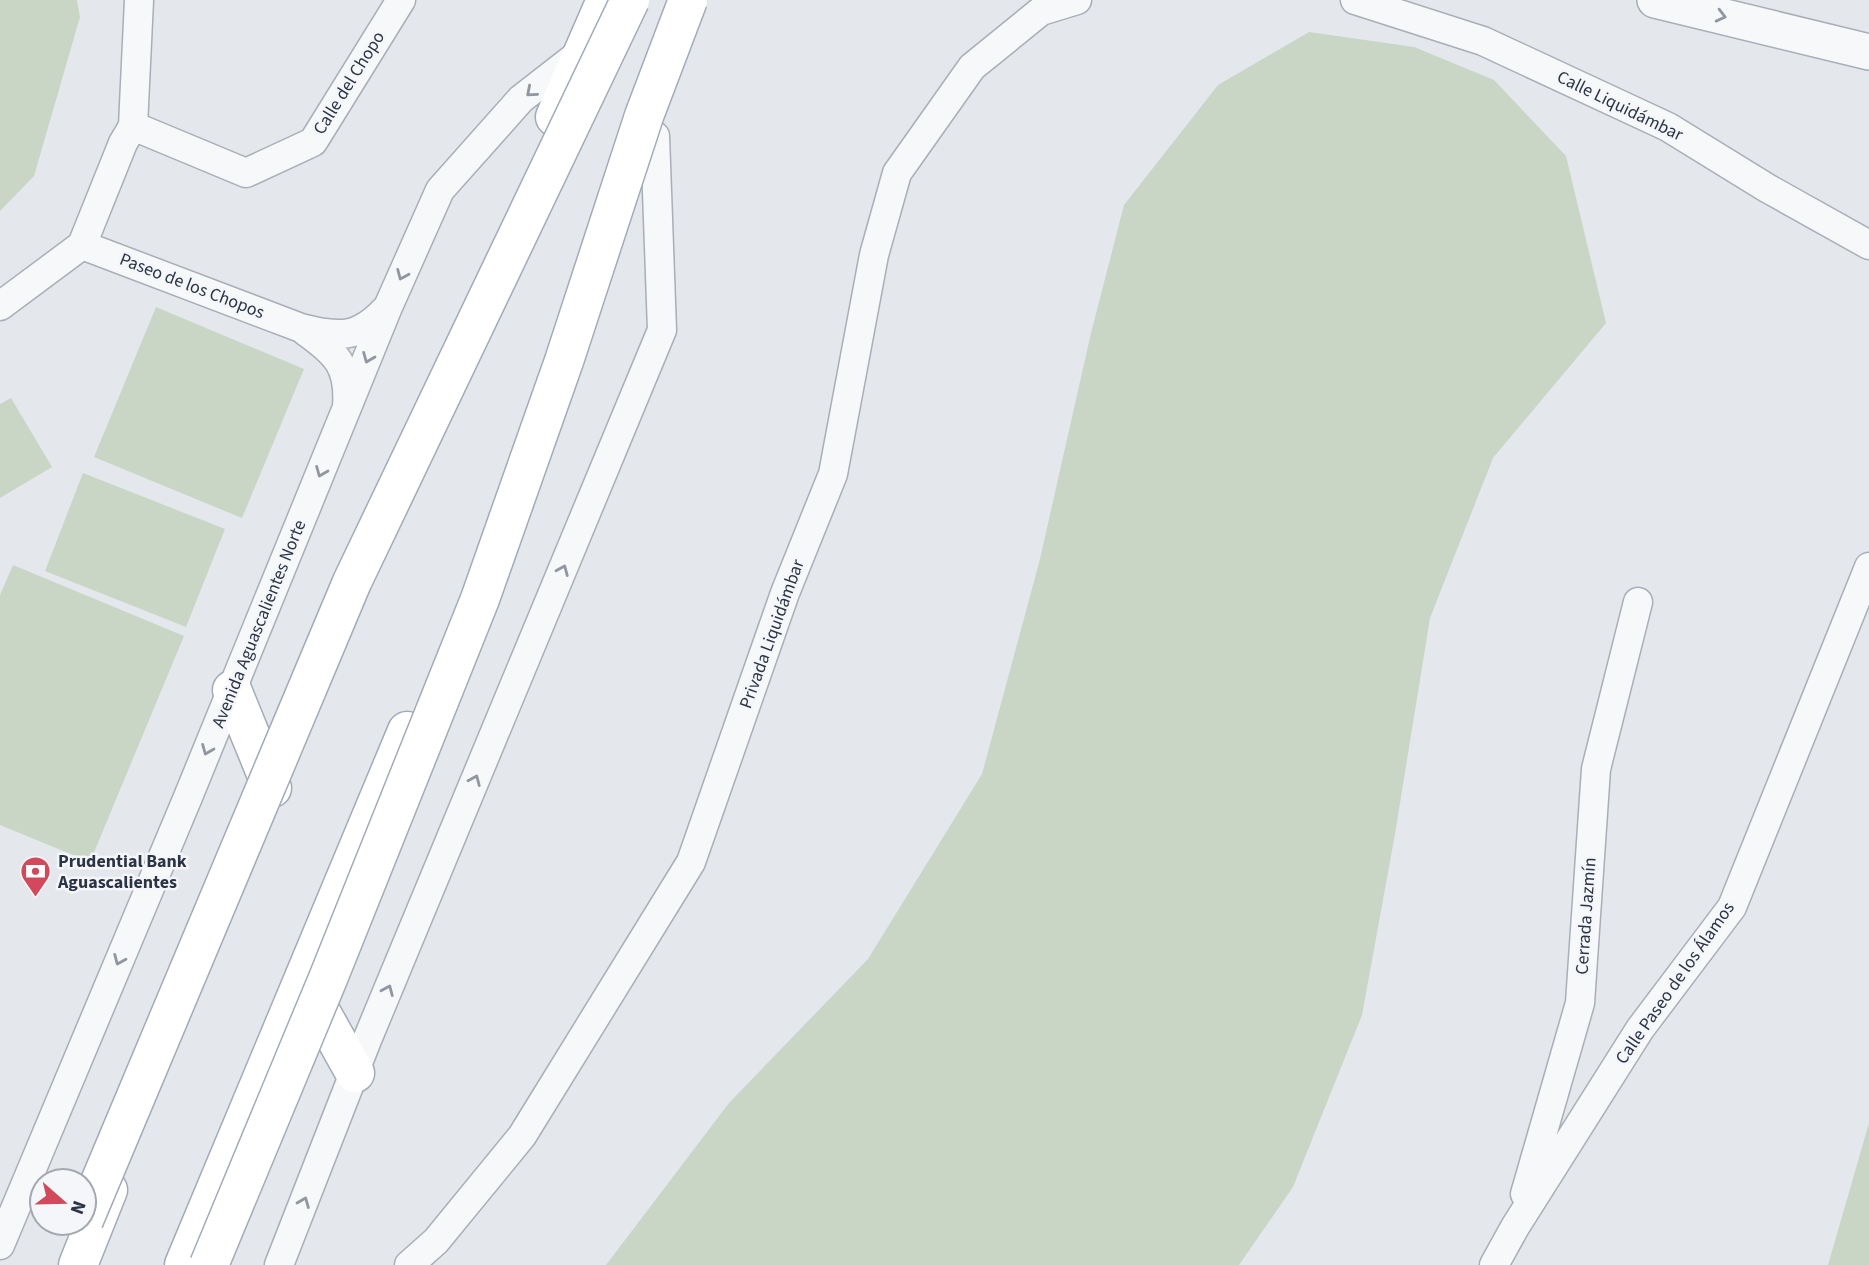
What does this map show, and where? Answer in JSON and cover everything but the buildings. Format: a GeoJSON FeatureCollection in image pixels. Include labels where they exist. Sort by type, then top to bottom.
{"type":"FeatureCollection","features":[{"type":"Feature","properties":{"kind":"main road","name":"Avenida Aguascalientes Norte"},"geometry":{"type":"LineString","coordinates":[[78,1265],[272,788],[606,0]]}},
{"type":"Feature","properties":{"kind":"main road"},"geometry":{"type":"LineString","coordinates":[[98,1186],[352,582],[629,0]]}},
{"type":"Feature","properties":{"kind":"main road"},"geometry":{"type":"LineString","coordinates":[[209,1265],[329,976],[480,599],[564,361],[643,116],[688,0]]}},
{"type":"Feature","properties":{"kind":"main road"},"geometry":{"type":"LineString","coordinates":[[184,1265],[655,136],[705,0]]}},
{"type":"Feature","properties":{"kind":"main road"},"geometry":{"type":"LineString","coordinates":[[232,690],[272,788]]}},
{"type":"Feature","properties":{"kind":"main road"},"geometry":{"type":"LineString","coordinates":[[303,980],[355,1073]]}},
{"type":"Feature","properties":{"kind":"main road"},"geometry":{"type":"LineString","coordinates":[[65,1265],[77,1237]]}},
{"type":"Feature","properties":{"kind":"street"},"geometry":{"type":"LineString","coordinates":[[0,306],[82,245],[123,143],[133,126],[139,0]]}},
{"type":"Feature","properties":{"kind":"street","name":"Calle del Chopo"},"geometry":{"type":"LineString","coordinates":[[133,126],[246,173],[313,142],[401,0]]}},
{"type":"Feature","properties":{"kind":"street","name":"Privada Liquidámbar"},"geometry":{"type":"LineString","coordinates":[[409,1265],[436,1241],[522,1136],[691,862],[785,593],[833,474],[874,255],[897,173],[972,67],[1041,11],[1077,0]]}},
{"type":"Feature","properties":{"kind":"street","name":"Calle Liquidámbar"},"geometry":{"type":"LineString","coordinates":[[1355,0],[1483,41],[1668,127],[1767,188],[1869,245]]}},
{"type":"Feature","properties":{"kind":"street"},"geometry":{"type":"LineString","coordinates":[[1655,0],[1869,52]]}},
{"type":"Feature","properties":{"kind":"street","name":"Avenida Aguascalientes Norte"},"geometry":{"type":"LineString","coordinates":[[0,1245],[232,690],[388,307],[440,190],[493,128],[522,99],[584,49]]}},
{"type":"Feature","properties":{"kind":"street"},"geometry":{"type":"LineString","coordinates":[[279,1265],[355,1073],[662,330],[655,136]]}},
{"type":"Feature","properties":{"kind":"street","name":"Paseo de los Chopos"},"geometry":{"type":"LineString","coordinates":[[82,245],[301,328],[335,336],[352,332],[378,318],[388,307]]}},
{"type":"Feature","properties":{"kind":"street","name":"Paseo de los Chopos"},"geometry":{"type":"LineString","coordinates":[[301,328],[330,348],[340,362],[346,377],[347,409]]}},
{"type":"Feature","properties":{"kind":"street","name":"Calle Paseo de los Álamos"},"geometry":{"type":"LineString","coordinates":[[1494,1265],[1640,1028],[1732,907],[1869,567]]}},
{"type":"Feature","properties":{"kind":"street","name":"Cerrada Jazmín"},"geometry":{"type":"LineString","coordinates":[[1515,1227],[1580,1003],[1597,769],[1638,601]]}},
{"type":"Feature","properties":{"kind":"green space"},"geometry":{"type":"Polygon","coordinates":[[[0,0],[77,0],[80,17],[34,176],[0,211],[0,0]]]}},
{"type":"Feature","properties":{"kind":"green space"},"geometry":{"type":"Polygon","coordinates":[[[1309,32],[1414,47],[1494,80],[1566,156],[1606,323],[1493,458],[1430,618],[1362,1015],[1293,1187],[1239,1265],[606,1265],[729,1103],[868,959],[982,774],[1040,559],[1091,333],[1124,205],[1218,85],[1309,32]]]}},
{"type":"Feature","properties":{"kind":"green space"},"geometry":{"type":"Polygon","coordinates":[[[156,307],[304,369],[242,518],[94,457],[156,307]]]}},
{"type":"Feature","properties":{"kind":"green space"},"geometry":{"type":"Polygon","coordinates":[[[11,398],[52,467],[0,498],[0,404],[11,398]]]}},
{"type":"Feature","properties":{"kind":"green space"},"geometry":{"type":"Polygon","coordinates":[[[83,473],[225,529],[186,627],[45,571],[83,473]]]}},
{"type":"Feature","properties":{"kind":"green space"},"geometry":{"type":"Polygon","coordinates":[[[13,565],[184,636],[90,862],[0,825],[0,595],[13,565]]]}},
{"type":"Feature","properties":{"kind":"green space"},"geometry":{"type":"Polygon","coordinates":[[[1869,1123],[1869,1265],[1828,1265],[1869,1123]]]}},
{"type":"Feature","properties":{"kind":"place","name":"Prudential Bank Aguascalientes"},"geometry":{"type":"Point","coordinates":[35,898]}}]}
